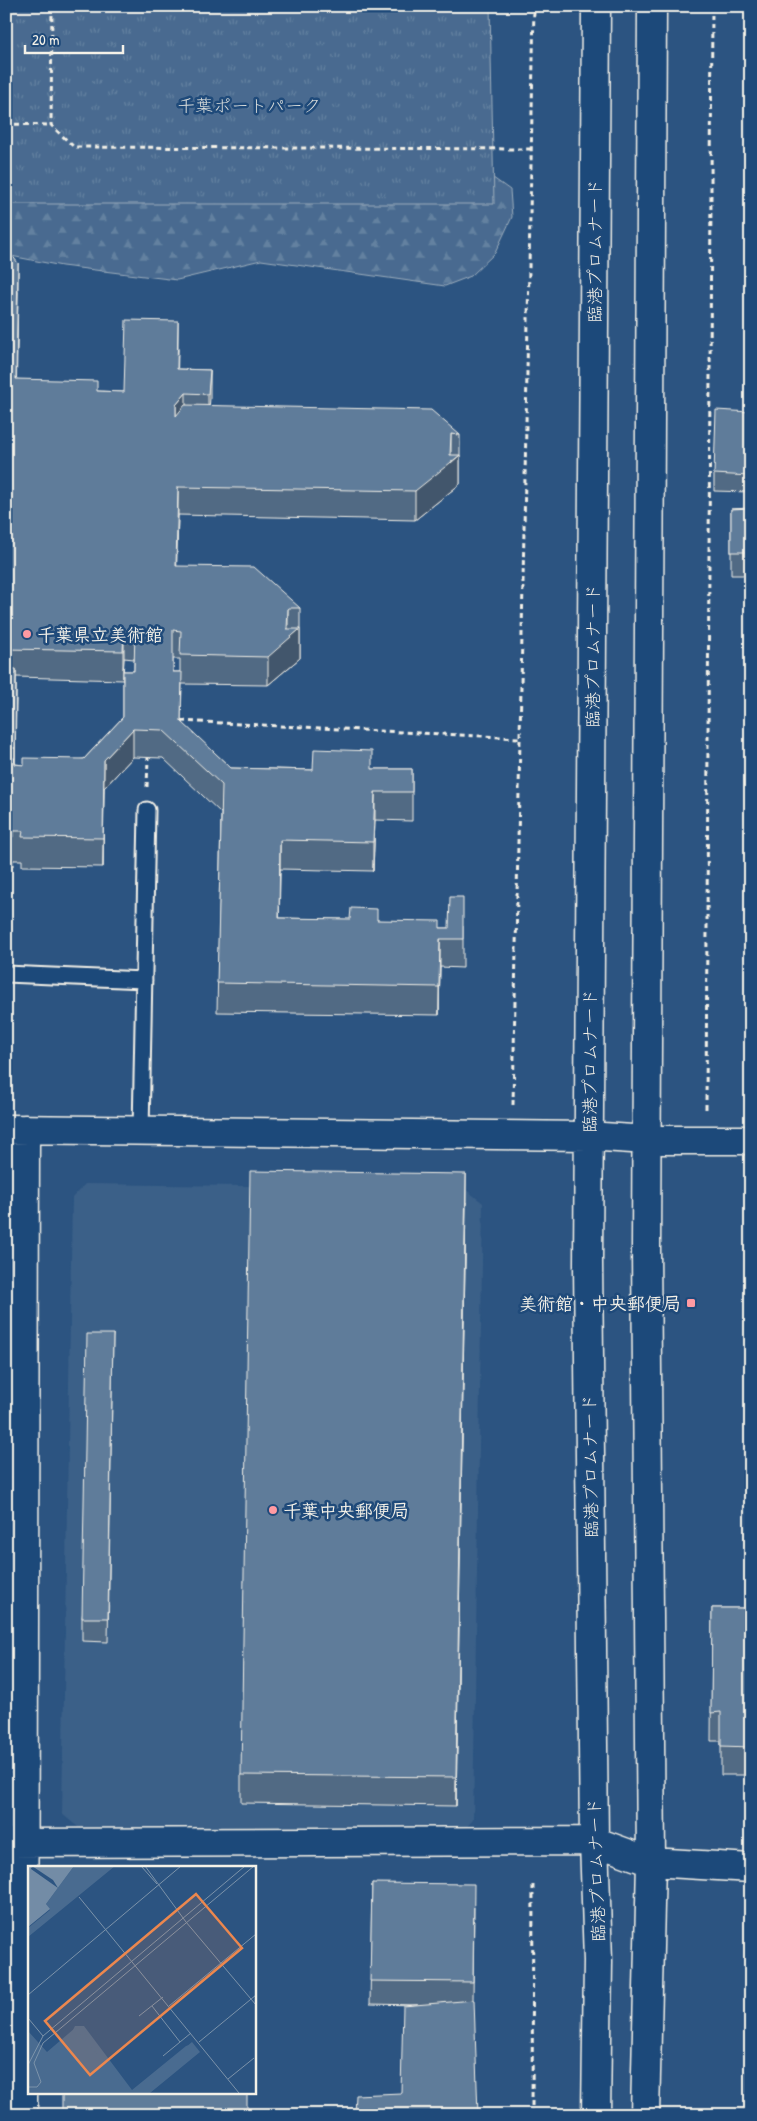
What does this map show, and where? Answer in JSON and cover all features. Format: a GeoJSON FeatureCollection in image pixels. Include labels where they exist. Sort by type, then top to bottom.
{"type":"FeatureCollection","features":[{"type":"Feature","properties":{"kind":"street","name":"臨港プロムナード"},"geometry":{"type":"LineString","coordinates":[[596,6],[588,1136],[594,1841],[598,1961],[596,2115]]}},
{"type":"Feature","properties":{"kind":"street"},"geometry":{"type":"LineString","coordinates":[[644,2115],[651,1862],[647,1140],[652,6]]}},
{"type":"Feature","properties":{"kind":"street"},"geometry":{"type":"LineString","coordinates":[[23,2115],[15,1843],[16,1129],[588,1136],[647,1140],[751,1140]]}},
{"type":"Feature","properties":{"kind":"street"},"geometry":{"type":"LineString","coordinates":[[15,1843],[594,1841],[651,1862],[751,1868]]}},
{"type":"Feature","properties":{"kind":"lane"},"geometry":{"type":"LineString","coordinates":[[141,1132],[147,810]]}},
{"type":"Feature","properties":{"kind":"lane"},"geometry":{"type":"LineString","coordinates":[[6,974],[144,980]]}},
{"type":"Feature","properties":{"kind":"path"},"geometry":{"type":"LineString","coordinates":[[51,125],[52,6]]}},
{"type":"Feature","properties":{"kind":"path"},"geometry":{"type":"LineString","coordinates":[[513,1135],[534,6]]}},
{"type":"Feature","properties":{"kind":"path"},"geometry":{"type":"LineString","coordinates":[[706,1140],[712,6]]}},
{"type":"Feature","properties":{"kind":"path"},"geometry":{"type":"LineString","coordinates":[[6,124],[51,125],[74,147],[531,149]]}},
{"type":"Feature","properties":{"kind":"path"},"geometry":{"type":"LineString","coordinates":[[181,721],[520,738]]}},
{"type":"Feature","properties":{"kind":"path"},"geometry":{"type":"LineString","coordinates":[[532,2115],[533,1882]]}},
{"type":"Feature","properties":{"kind":"shaded area"},"geometry":{"type":"Polygon","coordinates":[[[85,1184],[465,1189],[483,1203],[473,1820],[458,1836],[84,1832],[62,1814],[72,1198],[85,1184]]]}},
{"type":"Feature","properties":{"kind":"green space","name":"千葉ポートパーク"},"geometry":{"type":"Polygon","coordinates":[[[6,6],[490,6],[494,204],[6,204],[6,6]]]}},
{"type":"Feature","properties":{"kind":"green space"},"geometry":{"type":"Polygon","coordinates":[[[6,125],[489,175],[510,190],[512,217],[495,253],[471,276],[445,286],[261,260],[177,280],[62,266],[6,255],[6,125]]]}},
{"type":"Feature","properties":{"kind":"building"},"geometry":{"type":"Polygon","coordinates":[[[6,248],[18,263],[16,379],[97,381],[97,391],[124,392],[126,320],[178,321],[177,369],[210,370],[208,394],[186,393],[176,405],[176,416],[185,405],[431,410],[460,435],[451,434],[450,455],[460,455],[415,491],[178,487],[176,566],[254,567],[300,608],[288,608],[287,629],[300,629],[268,657],[180,655],[181,631],[173,630],[173,672],[182,672],[181,721],[231,768],[313,770],[314,749],[372,751],[372,769],[412,769],[412,792],[375,792],[373,842],[280,840],[279,918],[350,919],[351,908],[377,909],[377,920],[440,921],[440,928],[449,928],[450,897],[463,897],[463,939],[440,939],[439,987],[217,983],[222,785],[163,730],[133,729],[104,760],[103,838],[22,837],[23,831],[13,831],[13,837],[6,837],[6,758],[14,758],[14,764],[24,765],[24,758],[84,759],[123,717],[123,671],[134,671],[135,630],[124,630],[123,651],[6,649],[6,248]]]}},
{"type":"Feature","properties":{"kind":"building"},"geometry":{"type":"Polygon","coordinates":[[[716,410],[751,412],[750,476],[714,474],[716,410]]]}},
{"type":"Feature","properties":{"kind":"building"},"geometry":{"type":"Polygon","coordinates":[[[751,508],[751,552],[731,552],[731,509],[751,508]]]}},
{"type":"Feature","properties":{"kind":"building"},"geometry":{"type":"Polygon","coordinates":[[[6,669],[16,669],[15,748],[6,748],[6,669]]]}},
{"type":"Feature","properties":{"kind":"building"},"geometry":{"type":"Polygon","coordinates":[[[250,1171],[466,1174],[456,1777],[241,1775],[250,1171]]]}},
{"type":"Feature","properties":{"kind":"building"},"geometry":{"type":"Polygon","coordinates":[[[87,1334],[113,1334],[108,1618],[82,1618],[87,1334]]]}},
{"type":"Feature","properties":{"kind":"building"},"geometry":{"type":"Polygon","coordinates":[[[712,1608],[751,1608],[751,1747],[721,1746],[721,1712],[711,1713],[712,1608]]]}},
{"type":"Feature","properties":{"kind":"building"},"geometry":{"type":"Polygon","coordinates":[[[372,1883],[474,1884],[473,1982],[370,1981],[372,1883]]]}},
{"type":"Feature","properties":{"kind":"building"},"geometry":{"type":"Polygon","coordinates":[[[747,1950],[751,1950],[751,2101],[748,2101],[747,1950]]]}},
{"type":"Feature","properties":{"kind":"building"},"geometry":{"type":"Polygon","coordinates":[[[474,2000],[478,2115],[355,2115],[356,2095],[401,2093],[403,2006],[474,2000]]]}},
{"type":"Feature","properties":{"kind":"building"},"geometry":{"type":"Polygon","coordinates":[[[62,2094],[247,2094],[247,2115],[62,2115],[62,2094]]]}},
{"type":"Feature","properties":{"kind":"building"},"geometry":{"type":"Polygon","coordinates":[[[751,2110],[751,2115],[733,2115],[732,2111],[751,2110]]]}},
{"type":"Feature","properties":{"kind":"place","name":"千葉県立美術館"},"geometry":{"type":"Point","coordinates":[27,634]}},
{"type":"Feature","properties":{"kind":"place","name":"美術館・中央郵便局"},"geometry":{"type":"Point","coordinates":[691,1303]}},
{"type":"Feature","properties":{"kind":"place","name":"千葉中央郵便局"},"geometry":{"type":"Point","coordinates":[273,1510]}}]}
